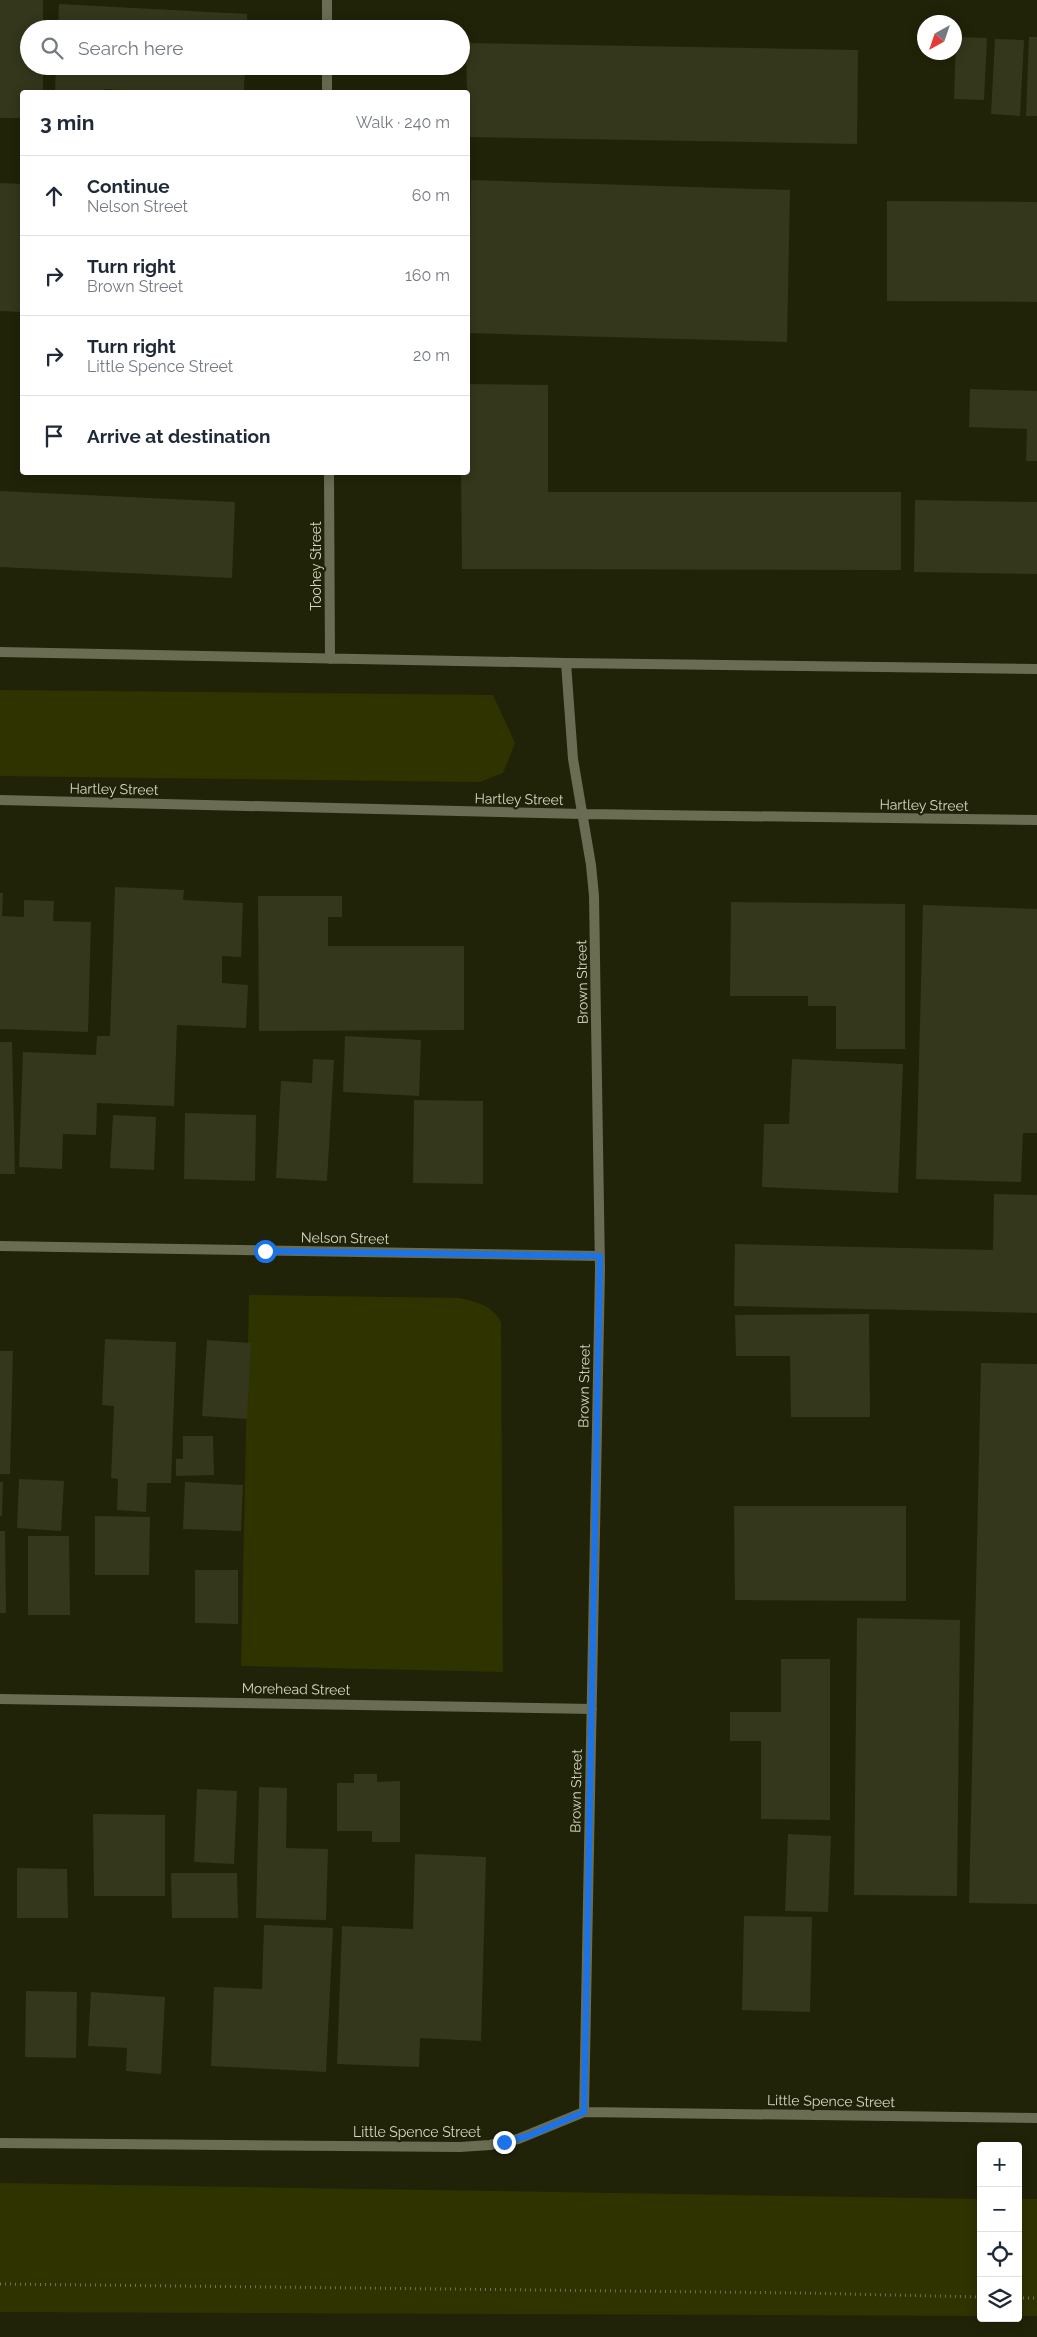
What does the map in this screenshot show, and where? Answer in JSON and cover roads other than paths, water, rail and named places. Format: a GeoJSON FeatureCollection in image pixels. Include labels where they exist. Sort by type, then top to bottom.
{"type":"FeatureCollection","features":[{"type":"Feature","properties":{"kind":"street"},"geometry":{"type":"LineString","coordinates":[[327,0],[327,20]]}},
{"type":"Feature","properties":{"kind":"street"},"geometry":{"type":"LineString","coordinates":[[327,75],[327,90]]}},
{"type":"Feature","properties":{"kind":"street","name":"Toohey Street"},"geometry":{"type":"LineString","coordinates":[[329,475],[330,659]]}},
{"type":"Feature","properties":{"kind":"street"},"geometry":{"type":"LineString","coordinates":[[0,652],[566,663],[1037,669]]}},
{"type":"Feature","properties":{"kind":"street","name":"Brown Street"},"geometry":{"type":"LineString","coordinates":[[566,663],[573,759],[583,814],[594,896],[600,1256],[584,2112]]}},
{"type":"Feature","properties":{"kind":"street","name":"Hartley Street"},"geometry":{"type":"LineString","coordinates":[[0,800],[583,814],[1037,820]]}},
{"type":"Feature","properties":{"kind":"street","name":"Nelson Street"},"geometry":{"type":"LineString","coordinates":[[0,1246],[600,1256]]}},
{"type":"Feature","properties":{"kind":"street","name":"Morehead Street"},"geometry":{"type":"LineString","coordinates":[[0,1699],[592,1709]]}},
{"type":"Feature","properties":{"kind":"street","name":"Little Spence Street"},"geometry":{"type":"LineString","coordinates":[[0,2143],[460,2147],[490,2145],[518,2139],[584,2112],[1037,2118]]}}]}
